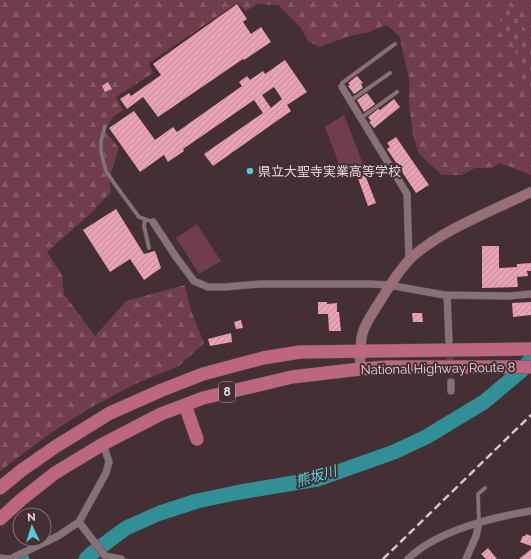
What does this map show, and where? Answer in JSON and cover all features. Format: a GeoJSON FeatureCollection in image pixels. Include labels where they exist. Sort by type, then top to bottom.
{"type":"FeatureCollection","features":[{"type":"Feature","properties":{"kind":"highway","name":"National Highway Route 8"},"geometry":{"type":"LineString","coordinates":[[0,488],[22,470],[55,447],[110,413],[203,374],[263,358],[300,352],[360,350],[531,349]]}},
{"type":"Feature","properties":{"kind":"highway","name":"National Highway Route 8"},"geometry":{"type":"LineString","coordinates":[[0,519],[55,472],[102,444],[161,414],[184,405],[239,389],[292,377],[360,369],[387,367],[531,367]]}},
{"type":"Feature","properties":{"kind":"highway"},"geometry":{"type":"LineString","coordinates":[[184,405],[197,439]]}},
{"type":"Feature","properties":{"kind":"street"},"geometry":{"type":"LineString","coordinates":[[342,87],[407,194],[408,262]]}},
{"type":"Feature","properties":{"kind":"street"},"geometry":{"type":"LineString","coordinates":[[360,369],[362,334],[369,319],[389,286],[408,262],[436,240],[452,230],[531,192]]}},
{"type":"Feature","properties":{"kind":"street"},"geometry":{"type":"LineString","coordinates":[[153,222],[194,281],[208,287],[260,284],[389,286],[447,295],[508,296],[531,294]]}},
{"type":"Feature","properties":{"kind":"street"},"geometry":{"type":"LineString","coordinates":[[447,295],[449,341]]}},
{"type":"Feature","properties":{"kind":"street"},"geometry":{"type":"LineString","coordinates":[[451,382],[451,390]]}},
{"type":"Feature","properties":{"kind":"street"},"geometry":{"type":"LineString","coordinates":[[0,558],[10,559],[58,536],[71,529],[79,522],[106,473],[109,462],[102,444]]}},
{"type":"Feature","properties":{"kind":"street"},"geometry":{"type":"LineString","coordinates":[[408,559],[432,541],[479,523],[512,514],[531,511]]}},
{"type":"Feature","properties":{"kind":"street"},"geometry":{"type":"LineString","coordinates":[[79,522],[104,556],[122,559]]}},
{"type":"Feature","properties":{"kind":"street"},"geometry":{"type":"LineString","coordinates":[[466,559],[476,536],[479,523]]}},
{"type":"Feature","properties":{"kind":"lane"},"geometry":{"type":"LineString","coordinates":[[342,87],[342,83],[395,44]]}},
{"type":"Feature","properties":{"kind":"lane"},"geometry":{"type":"LineString","coordinates":[[350,101],[390,73]]}},
{"type":"Feature","properties":{"kind":"lane"},"geometry":{"type":"LineString","coordinates":[[361,118],[398,92]]}},
{"type":"Feature","properties":{"kind":"lane"},"geometry":{"type":"LineString","coordinates":[[105,126],[101,141],[101,152],[106,171],[139,217],[153,222]]}},
{"type":"Feature","properties":{"kind":"lane"},"geometry":{"type":"LineString","coordinates":[[145,219],[144,226],[149,248]]}},
{"type":"Feature","properties":{"kind":"lane"},"geometry":{"type":"LineString","coordinates":[[479,523],[478,494],[485,488]]}},
{"type":"Feature","properties":{"kind":"green space"},"geometry":{"type":"Polygon","coordinates":[[[0,0],[531,0],[531,175],[500,163],[491,168],[475,168],[462,175],[442,175],[419,154],[413,135],[409,103],[409,79],[400,37],[387,25],[319,47],[308,41],[301,28],[278,5],[257,4],[246,11],[237,3],[149,63],[153,73],[116,97],[123,110],[113,117],[105,131],[119,148],[109,178],[111,192],[90,214],[47,252],[62,275],[64,294],[95,336],[126,301],[185,285],[190,308],[204,343],[179,366],[133,385],[88,409],[51,433],[0,471],[0,0]]]}},
{"type":"Feature","properties":{"kind":"green space"},"geometry":{"type":"Polygon","coordinates":[[[507,4],[531,38],[531,89],[518,92],[519,63],[512,40],[495,11],[507,4]]]}},
{"type":"Feature","properties":{"kind":"green space"},"geometry":{"type":"Polygon","coordinates":[[[344,115],[363,164],[342,172],[325,127],[344,115]]]}},
{"type":"Feature","properties":{"kind":"green space"},"geometry":{"type":"Polygon","coordinates":[[[197,224],[221,261],[199,274],[176,238],[197,224]]]}},
{"type":"Feature","properties":{"kind":"building"},"geometry":{"type":"Polygon","coordinates":[[[237,4],[247,19],[243,22],[251,34],[261,27],[271,42],[244,60],[243,59],[158,117],[143,97],[127,109],[120,99],[129,93],[131,96],[161,75],[153,64],[237,4]]]}},
{"type":"Feature","properties":{"kind":"building"},"geometry":{"type":"Polygon","coordinates":[[[285,60],[307,92],[287,105],[291,111],[213,166],[204,154],[263,113],[254,100],[183,149],[184,151],[168,162],[164,155],[140,172],[109,128],[134,111],[155,140],[173,127],[177,132],[242,86],[239,82],[247,76],[250,80],[263,71],[265,74],[285,60]],[[274,87],[262,95],[271,108],[282,99],[274,87]]]}},
{"type":"Feature","properties":{"kind":"building"},"geometry":{"type":"Polygon","coordinates":[[[357,76],[363,83],[361,84],[363,88],[354,94],[348,86],[350,85],[348,83],[357,76]]]}},
{"type":"Feature","properties":{"kind":"building"},"geometry":{"type":"Polygon","coordinates":[[[108,82],[112,89],[105,92],[102,86],[108,82]]]}},
{"type":"Feature","properties":{"kind":"building"},"geometry":{"type":"Polygon","coordinates":[[[367,93],[375,104],[364,112],[357,100],[367,93]]]}},
{"type":"Feature","properties":{"kind":"building"},"geometry":{"type":"Polygon","coordinates":[[[394,99],[400,107],[374,128],[369,122],[371,121],[368,117],[394,99]]]}},
{"type":"Feature","properties":{"kind":"building"},"geometry":{"type":"Polygon","coordinates":[[[396,137],[429,185],[416,193],[387,149],[390,147],[387,143],[396,137]]]}},
{"type":"Feature","properties":{"kind":"building"},"geometry":{"type":"Polygon","coordinates":[[[362,167],[376,203],[368,206],[355,170],[362,167]]]}},
{"type":"Feature","properties":{"kind":"building"},"geometry":{"type":"Polygon","coordinates":[[[116,209],[144,254],[155,251],[161,268],[144,280],[130,259],[110,272],[83,230],[116,209]]]}},
{"type":"Feature","properties":{"kind":"building"},"geometry":{"type":"Polygon","coordinates":[[[482,246],[499,246],[499,268],[517,267],[517,264],[531,263],[531,271],[527,271],[528,276],[517,277],[518,287],[482,288],[482,246]]]}},
{"type":"Feature","properties":{"kind":"building"},"geometry":{"type":"Polygon","coordinates":[[[318,302],[327,302],[327,304],[337,303],[337,312],[339,312],[341,331],[329,331],[328,314],[318,314],[318,302]]]}},
{"type":"Feature","properties":{"kind":"building"},"geometry":{"type":"Polygon","coordinates":[[[531,302],[531,315],[513,317],[512,303],[531,302]]]}},
{"type":"Feature","properties":{"kind":"building"},"geometry":{"type":"Polygon","coordinates":[[[412,313],[422,313],[423,322],[413,322],[412,313]]]}},
{"type":"Feature","properties":{"kind":"building"},"geometry":{"type":"Polygon","coordinates":[[[241,320],[243,328],[236,329],[234,322],[241,320]]]}},
{"type":"Feature","properties":{"kind":"building"},"geometry":{"type":"Polygon","coordinates":[[[231,333],[232,342],[210,346],[208,339],[231,333]]]}},
{"type":"Feature","properties":{"kind":"building"},"geometry":{"type":"Polygon","coordinates":[[[526,534],[531,536],[531,546],[520,542],[526,534]]]}},
{"type":"Feature","properties":{"kind":"building"},"geometry":{"type":"Polygon","coordinates":[[[488,548],[497,559],[486,559],[481,554],[488,548]]]}},
{"type":"Feature","properties":{"kind":"building"},"geometry":{"type":"Polygon","coordinates":[[[531,549],[531,559],[519,559],[531,549]]]}},
{"type":"Feature","properties":{"kind":"waterway","name":"熊坂川"},"geometry":{"type":"LineString","coordinates":[[86,559],[126,528],[160,513],[197,501],[318,479],[394,452],[426,437],[484,402],[521,371],[531,359]]}},
{"type":"Feature","properties":{"kind":"tunnel"},"geometry":{"type":"LineString","coordinates":[[449,347],[451,382]]}},
{"type":"Feature","properties":{"kind":"railway"},"geometry":{"type":"LineString","coordinates":[[383,559],[531,415]]}},
{"type":"Feature","properties":{"kind":"place","name":"県立大聖寺実業高等学校"},"geometry":{"type":"Point","coordinates":[250,171]}}]}
